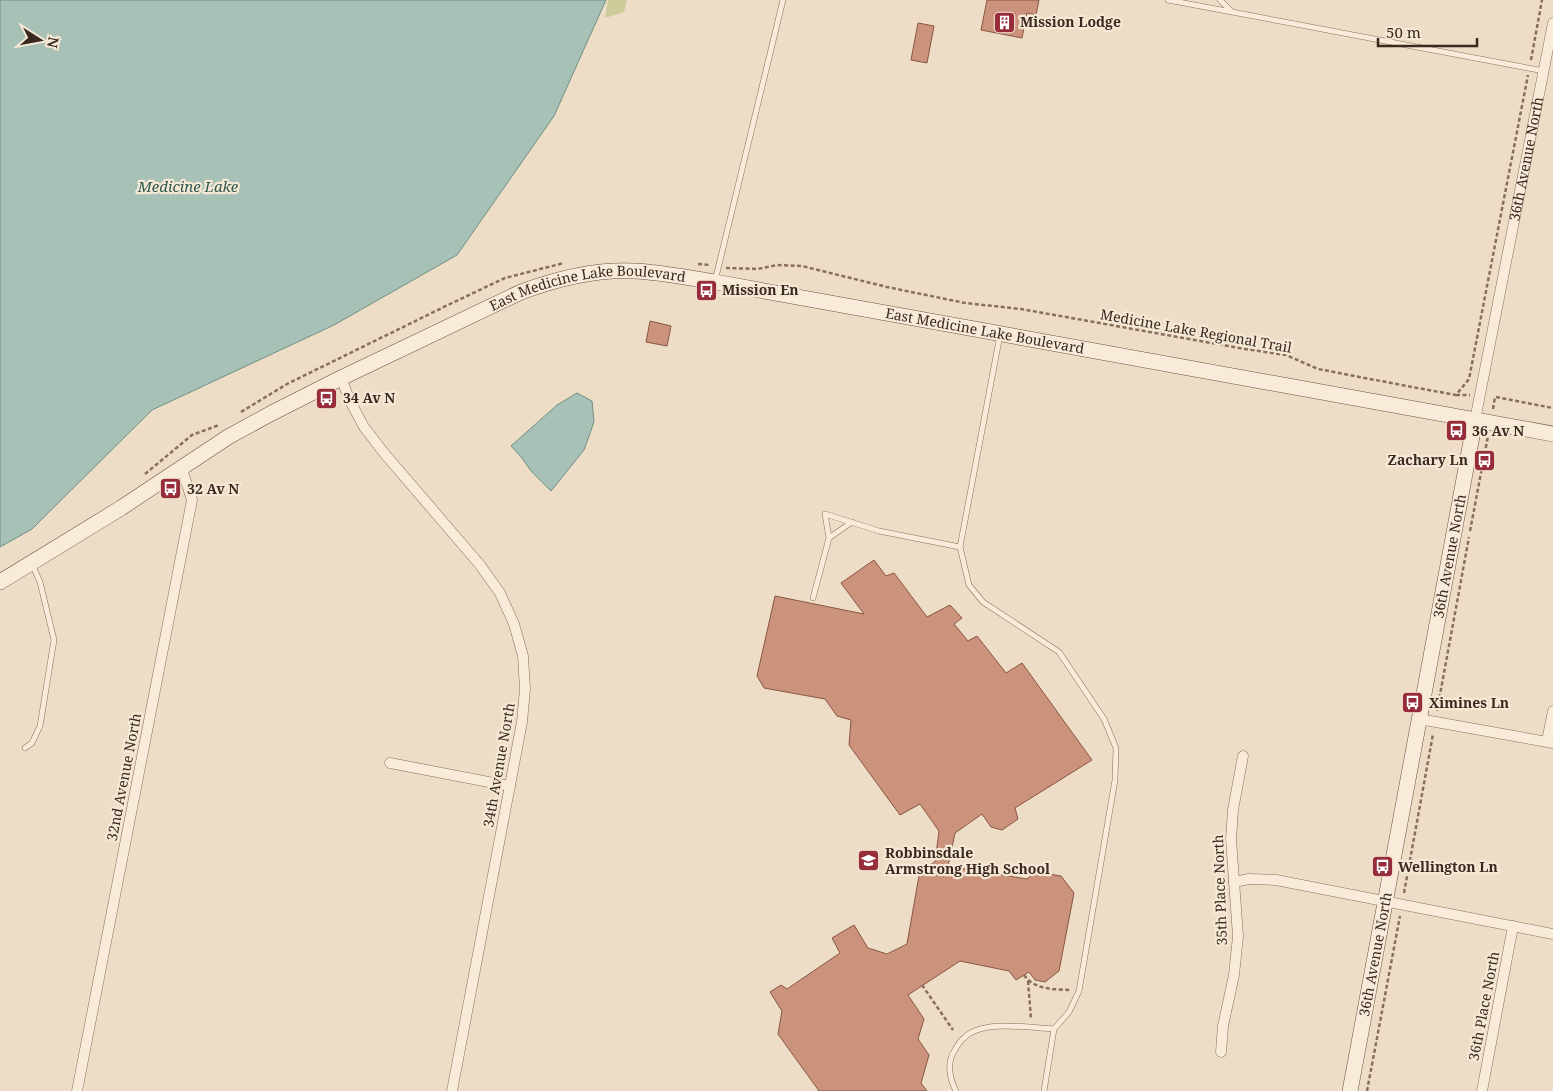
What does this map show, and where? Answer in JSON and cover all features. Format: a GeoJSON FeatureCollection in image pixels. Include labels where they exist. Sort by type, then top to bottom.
{"type":"FeatureCollection","features":[{"type":"Feature","properties":{"kind":"street","name":"36th Avenue North"},"geometry":{"type":"LineString","coordinates":[[1350,1091],[1419,719],[1483,421],[1480,395],[1548,65],[1553,23]]}},
{"type":"Feature","properties":{"kind":"street","name":"East Medicine Lake Boulevard"},"geometry":{"type":"LineString","coordinates":[[0,582],[32,564],[228,437],[340,378],[521,292],[546,283],[601,273],[634,271],[715,282],[1553,434]]}},
{"type":"Feature","properties":{"kind":"street","name":"34th Avenue North"},"geometry":{"type":"LineString","coordinates":[[340,378],[364,427],[480,565],[500,593],[514,624],[523,656],[526,688],[522,722],[452,1091]]}},
{"type":"Feature","properties":{"kind":"street","name":"32nd Avenue North"},"geometry":{"type":"LineString","coordinates":[[77,1091],[192,500],[182,468]]}},
{"type":"Feature","properties":{"kind":"street"},"geometry":{"type":"LineString","coordinates":[[1419,719],[1550,742],[1553,711]]}},
{"type":"Feature","properties":{"kind":"street","name":"35th Place North"},"geometry":{"type":"LineString","coordinates":[[1221,1052],[1223,1026],[1234,975],[1238,936],[1232,839],[1233,810],[1243,756]]}},
{"type":"Feature","properties":{"kind":"street"},"geometry":{"type":"LineString","coordinates":[[390,763],[510,786]]}},
{"type":"Feature","properties":{"kind":"street"},"geometry":{"type":"LineString","coordinates":[[1234,882],[1250,879],[1276,880],[1553,934]]}},
{"type":"Feature","properties":{"kind":"street","name":"36th Place North"},"geometry":{"type":"LineString","coordinates":[[1482,1091],[1512,926]]}},
{"type":"Feature","properties":{"kind":"lane"},"geometry":{"type":"LineString","coordinates":[[715,282],[784,0]]}},
{"type":"Feature","properties":{"kind":"lane"},"geometry":{"type":"LineString","coordinates":[[1168,0],[1548,65]]}},
{"type":"Feature","properties":{"kind":"lane"},"geometry":{"type":"LineString","coordinates":[[1220,0],[1232,12]]}},
{"type":"Feature","properties":{"kind":"lane"},"geometry":{"type":"LineString","coordinates":[[1001,334],[960,546],[969,585],[983,602],[1059,652],[1104,719],[1116,748],[1115,780],[1079,991],[1069,1012],[1054,1030],[1044,1091]]}},
{"type":"Feature","properties":{"kind":"lane"},"geometry":{"type":"LineString","coordinates":[[813,598],[828,538],[824,514],[878,531],[960,546]]}},
{"type":"Feature","properties":{"kind":"lane"},"geometry":{"type":"LineString","coordinates":[[828,538],[852,522]]}},
{"type":"Feature","properties":{"kind":"lane"},"geometry":{"type":"LineString","coordinates":[[25,748],[32,743],[40,726],[54,640],[40,582],[32,564]]}},
{"type":"Feature","properties":{"kind":"lane"},"geometry":{"type":"LineString","coordinates":[[956,1091],[950,1072],[952,1054],[964,1036],[986,1026],[1054,1030]]}},
{"type":"Feature","properties":{"kind":"path"},"geometry":{"type":"LineString","coordinates":[[1532,55],[1542,0]]}},
{"type":"Feature","properties":{"kind":"path"},"geometry":{"type":"LineString","coordinates":[[1456,395],[1469,379],[1526,84]]}},
{"type":"Feature","properties":{"kind":"path","name":"Medicine Lake Regional Trail"},"geometry":{"type":"LineString","coordinates":[[732,269],[758,269],[777,265],[802,266],[887,287],[965,303],[1021,309],[1286,355],[1318,369],[1412,388],[1456,395],[1495,397],[1553,408]]}},
{"type":"Feature","properties":{"kind":"path"},"geometry":{"type":"LineString","coordinates":[[1367,1091],[1486,450],[1483,421],[1495,397]]}},
{"type":"Feature","properties":{"kind":"path"},"geometry":{"type":"LineString","coordinates":[[1024,975],[1035,985],[1079,991]]}},
{"type":"Feature","properties":{"kind":"path"},"geometry":{"type":"LineString","coordinates":[[1028,980],[1032,1016],[1031,1028]]}},
{"type":"Feature","properties":{"kind":"path"},"geometry":{"type":"LineString","coordinates":[[922,985],[953,1030]]}},
{"type":"Feature","properties":{"kind":"shaded area"},"geometry":{"type":"Polygon","coordinates":[[[608,0],[627,0],[624,12],[605,18],[608,0]]]}},
{"type":"Feature","properties":{"kind":"water","name":"Medicine Lake"},"geometry":{"type":"Polygon","coordinates":[[[0,0],[606,0],[554,116],[457,255],[334,325],[152,410],[32,529],[0,547],[0,0]]]}},
{"type":"Feature","properties":{"kind":"water"},"geometry":{"type":"Polygon","coordinates":[[[577,393],[592,401],[594,422],[584,450],[551,491],[531,471],[511,446],[557,405],[577,393]]]}},
{"type":"Feature","properties":{"kind":"building","name":"Mission Lodge"},"geometry":{"type":"Polygon","coordinates":[[[987,0],[1039,0],[1036,15],[1027,13],[1022,38],[981,30],[987,0]]]}},
{"type":"Feature","properties":{"kind":"building"},"geometry":{"type":"Polygon","coordinates":[[[918,23],[934,26],[927,63],[911,60],[918,23]]]}},
{"type":"Feature","properties":{"kind":"building"},"geometry":{"type":"Polygon","coordinates":[[[650,321],[671,326],[667,346],[646,342],[650,321]]]}},
{"type":"Feature","properties":{"kind":"building"},"geometry":{"type":"Polygon","coordinates":[[[874,560],[886,576],[894,573],[927,617],[950,605],[962,618],[954,624],[968,641],[977,636],[1006,673],[1022,663],[1092,760],[1015,808],[1018,819],[1002,830],[991,827],[982,814],[955,833],[948,866],[1027,879],[1036,872],[1061,876],[1074,893],[1059,971],[1045,982],[1035,980],[1029,972],[1016,980],[1009,971],[960,961],[908,995],[924,1019],[918,1039],[929,1055],[921,1083],[927,1091],[819,1091],[778,1034],[782,1011],[770,992],[781,985],[787,989],[840,953],[832,938],[854,925],[868,948],[887,954],[907,944],[920,870],[935,862],[939,831],[920,804],[900,815],[849,745],[851,720],[837,716],[825,699],[764,688],[757,676],[775,596],[864,614],[841,583],[874,560]]]}},
{"type":"Feature","properties":{"kind":"place","name":"Mission Lodge"},"geometry":{"type":"Point","coordinates":[1004,22]}},
{"type":"Feature","properties":{"kind":"place","name":"Mission En"},"geometry":{"type":"Point","coordinates":[706,290]}},
{"type":"Feature","properties":{"kind":"place","name":"34 Av N"},"geometry":{"type":"Point","coordinates":[327,398]}},
{"type":"Feature","properties":{"kind":"place","name":"36 Av N"},"geometry":{"type":"Point","coordinates":[1456,431]}},
{"type":"Feature","properties":{"kind":"place","name":"Zachary Ln"},"geometry":{"type":"Point","coordinates":[1484,460]}},
{"type":"Feature","properties":{"kind":"place","name":"32 Av N"},"geometry":{"type":"Point","coordinates":[171,489]}},
{"type":"Feature","properties":{"kind":"place","name":"Ximines Ln"},"geometry":{"type":"Point","coordinates":[1413,703]}},
{"type":"Feature","properties":{"kind":"place","name":"Robbinsdale Armstrong High School"},"geometry":{"type":"Point","coordinates":[869,861]}},
{"type":"Feature","properties":{"kind":"place","name":"Wellington Ln"},"geometry":{"type":"Point","coordinates":[1382,867]}}]}
